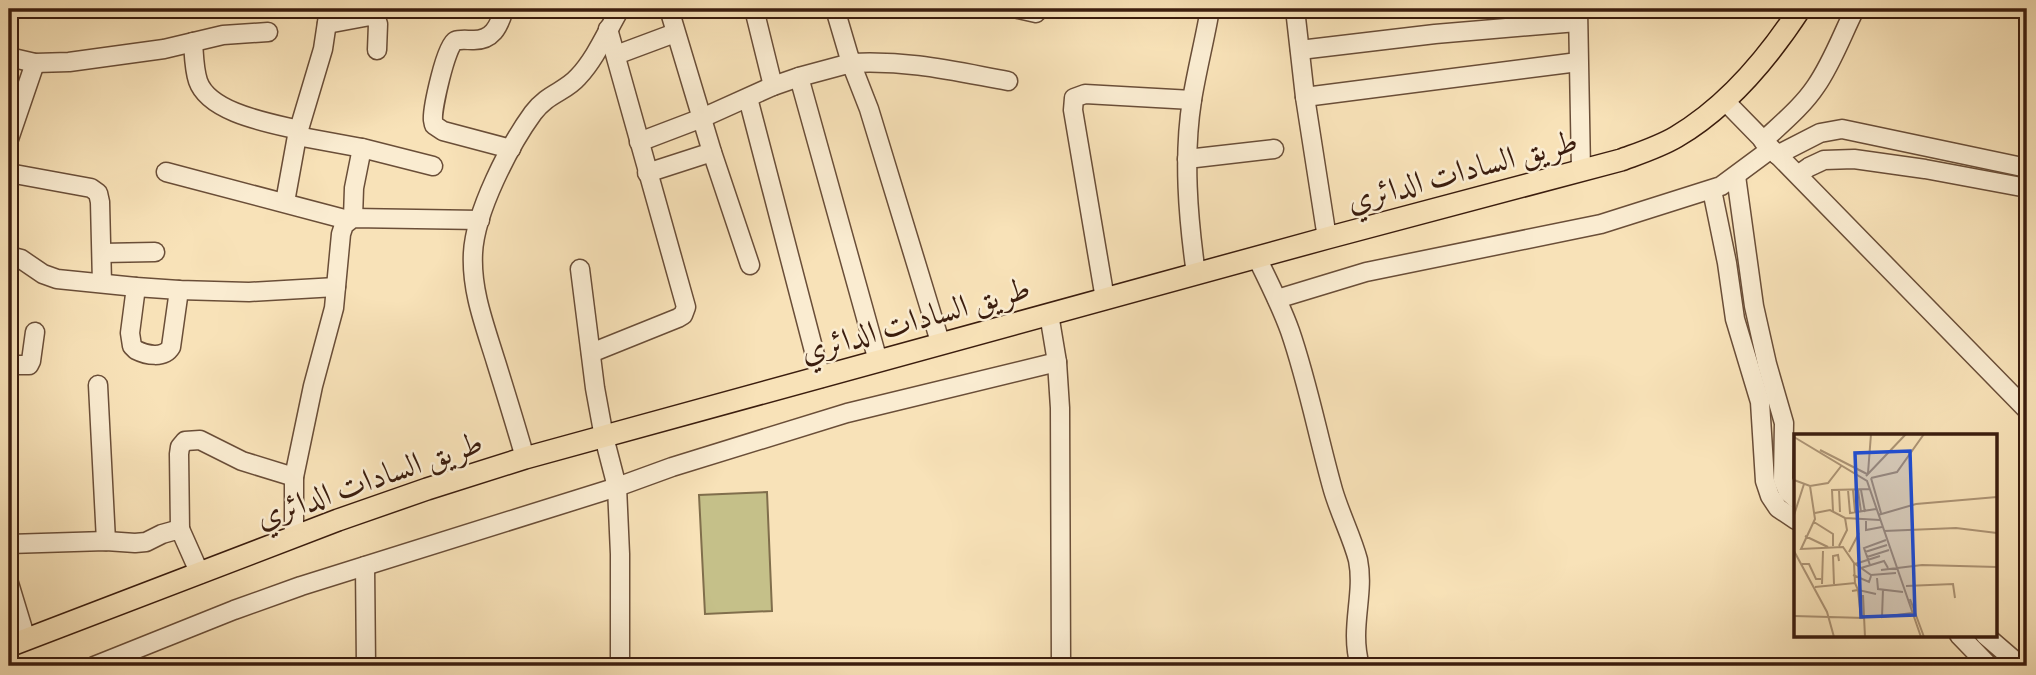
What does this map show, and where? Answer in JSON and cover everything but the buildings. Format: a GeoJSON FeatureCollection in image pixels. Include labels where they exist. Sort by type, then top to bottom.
{"type":"FeatureCollection","features":[{"type":"Feature","properties":{"kind":"main road","name":"طريق السادات الدائري"},"geometry":{"type":"LineString","coordinates":[[17,643],[294,536],[427,488],[525,458],[1650,150],[1685,131],[1724,100],[1757,67],[1800,9]]}},
{"type":"Feature","properties":{"kind":"street"},"geometry":{"type":"LineString","coordinates":[[504,9],[493,35],[485,39],[456,41],[451,44],[432,114],[434,125],[443,131],[511,149]]}},
{"type":"Feature","properties":{"kind":"street"},"geometry":{"type":"LineString","coordinates":[[525,458],[479,307],[473,275],[473,251],[480,220],[494,184],[523,127],[543,100],[576,79],[585,69],[620,9]]}},
{"type":"Feature","properties":{"kind":"street"},"geometry":{"type":"LineString","coordinates":[[669,9],[712,152],[750,265]]}},
{"type":"Feature","properties":{"kind":"street"},"geometry":{"type":"LineString","coordinates":[[754,9],[773,86]]}},
{"type":"Feature","properties":{"kind":"street"},"geometry":{"type":"LineString","coordinates":[[835,9],[869,109],[941,345]]}},
{"type":"Feature","properties":{"kind":"street"},"geometry":{"type":"LineString","coordinates":[[1196,274],[1187,159],[1192,100],[1210,9]]}},
{"type":"Feature","properties":{"kind":"street"},"geometry":{"type":"LineString","coordinates":[[1295,9],[1305,97],[1327,238]]}},
{"type":"Feature","properties":{"kind":"street"},"geometry":{"type":"LineString","coordinates":[[1277,299],[1366,272],[1601,224],[1712,190],[1736,176],[1770,149],[1816,87],[1855,9]]}},
{"type":"Feature","properties":{"kind":"street"},"geometry":{"type":"LineString","coordinates":[[1300,50],[1577,15],[1581,171]]}},
{"type":"Feature","properties":{"kind":"street"},"geometry":{"type":"LineString","coordinates":[[285,202],[298,133],[323,49],[328,16],[376,18],[379,24],[377,50]]}},
{"type":"Feature","properties":{"kind":"street"},"geometry":{"type":"LineString","coordinates":[[591,353],[678,318],[685,311],[685,301],[608,29]]}},
{"type":"Feature","properties":{"kind":"street"},"geometry":{"type":"LineString","coordinates":[[9,57],[36,63],[69,62],[125,55],[231,34],[268,32]]}},
{"type":"Feature","properties":{"kind":"street"},"geometry":{"type":"LineString","coordinates":[[615,55],[676,33]]}},
{"type":"Feature","properties":{"kind":"street"},"geometry":{"type":"LineString","coordinates":[[193,43],[198,82],[207,94],[232,111],[298,133],[433,166]]}},
{"type":"Feature","properties":{"kind":"street"},"geometry":{"type":"LineString","coordinates":[[1305,97],[1578,62]]}},
{"type":"Feature","properties":{"kind":"street"},"geometry":{"type":"LineString","coordinates":[[9,139],[36,63]]}},
{"type":"Feature","properties":{"kind":"street"},"geometry":{"type":"LineString","coordinates":[[639,142],[702,118],[773,86],[852,63],[912,63],[1008,81]]}},
{"type":"Feature","properties":{"kind":"street"},"geometry":{"type":"LineString","coordinates":[[799,77],[878,361]]}},
{"type":"Feature","properties":{"kind":"street"},"geometry":{"type":"LineString","coordinates":[[1105,299],[1073,110],[1074,98],[1085,94],[1192,100]]}},
{"type":"Feature","properties":{"kind":"street"},"geometry":{"type":"LineString","coordinates":[[748,98],[821,378]]}},
{"type":"Feature","properties":{"kind":"street"},"geometry":{"type":"LineString","coordinates":[[1724,100],[2027,410]]}},
{"type":"Feature","properties":{"kind":"street"},"geometry":{"type":"LineString","coordinates":[[1770,149],[1842,129],[2027,168]]}},
{"type":"Feature","properties":{"kind":"street"},"geometry":{"type":"LineString","coordinates":[[294,536],[294,477],[313,386],[334,308],[341,234],[344,225],[351,219],[362,148]]}},
{"type":"Feature","properties":{"kind":"street"},"geometry":{"type":"LineString","coordinates":[[1187,159],[1274,149]]}},
{"type":"Feature","properties":{"kind":"street"},"geometry":{"type":"LineString","coordinates":[[647,173],[712,152]]}},
{"type":"Feature","properties":{"kind":"street"},"geometry":{"type":"LineString","coordinates":[[1799,174],[1824,160],[1854,159],[2027,188]]}},
{"type":"Feature","properties":{"kind":"street"},"geometry":{"type":"LineString","coordinates":[[166,172],[351,219],[480,220]]}},
{"type":"Feature","properties":{"kind":"street"},"geometry":{"type":"LineString","coordinates":[[9,173],[95,190],[98,193],[102,283]]}},
{"type":"Feature","properties":{"kind":"street"},"geometry":{"type":"LineString","coordinates":[[1736,176],[1754,306],[1784,422],[1783,480],[1788,492],[1794,497]]}},
{"type":"Feature","properties":{"kind":"street"},"geometry":{"type":"LineString","coordinates":[[1712,190],[1735,319],[1760,402],[1765,481],[1769,496],[1778,508],[1794,519]]}},
{"type":"Feature","properties":{"kind":"street"},"geometry":{"type":"LineString","coordinates":[[102,253],[155,253]]}},
{"type":"Feature","properties":{"kind":"street"},"geometry":{"type":"LineString","coordinates":[[9,256],[21,259],[43,274],[57,279],[136,287],[249,292],[336,288]]}},
{"type":"Feature","properties":{"kind":"street"},"geometry":{"type":"LineString","coordinates":[[1257,258],[1277,299],[1301,366],[1336,500],[1358,562],[1360,578],[1355,629],[1360,666]]}},
{"type":"Feature","properties":{"kind":"street"},"geometry":{"type":"LineString","coordinates":[[580,269],[595,388],[617,487],[620,666]]}},
{"type":"Feature","properties":{"kind":"street"},"geometry":{"type":"LineString","coordinates":[[136,287],[131,340],[136,350],[156,354],[169,352],[171,347],[179,290]]}},
{"type":"Feature","properties":{"kind":"street"},"geometry":{"type":"LineString","coordinates":[[1049,314],[1057,362],[1060,408],[1061,666]]}},
{"type":"Feature","properties":{"kind":"street"},"geometry":{"type":"LineString","coordinates":[[9,365],[29,365],[32,361],[35,332]]}},
{"type":"Feature","properties":{"kind":"street"},"geometry":{"type":"LineString","coordinates":[[94,666],[234,610],[846,412],[1057,362]]}},
{"type":"Feature","properties":{"kind":"street"},"geometry":{"type":"LineString","coordinates":[[98,386],[106,541]]}},
{"type":"Feature","properties":{"kind":"street"},"geometry":{"type":"LineString","coordinates":[[200,574],[180,529],[179,454],[185,441],[200,440],[242,461],[294,477]]}},
{"type":"Feature","properties":{"kind":"street"},"geometry":{"type":"LineString","coordinates":[[9,544],[146,542],[180,529]]}},
{"type":"Feature","properties":{"kind":"street"},"geometry":{"type":"LineString","coordinates":[[365,566],[366,666]]}},
{"type":"Feature","properties":{"kind":"street"},"geometry":{"type":"LineString","coordinates":[[9,583],[17,643]]}},
{"type":"Feature","properties":{"kind":"street"},"geometry":{"type":"LineString","coordinates":[[1960,636],[1989,666]]}},
{"type":"Feature","properties":{"kind":"street"},"geometry":{"type":"LineString","coordinates":[[1986,636],[2021,666]]}},
{"type":"Feature","properties":{"kind":"shaded area"},"geometry":{"type":"Polygon","coordinates":[[[767,492],[772,611],[705,614],[699,495],[767,492]]]}}]}
